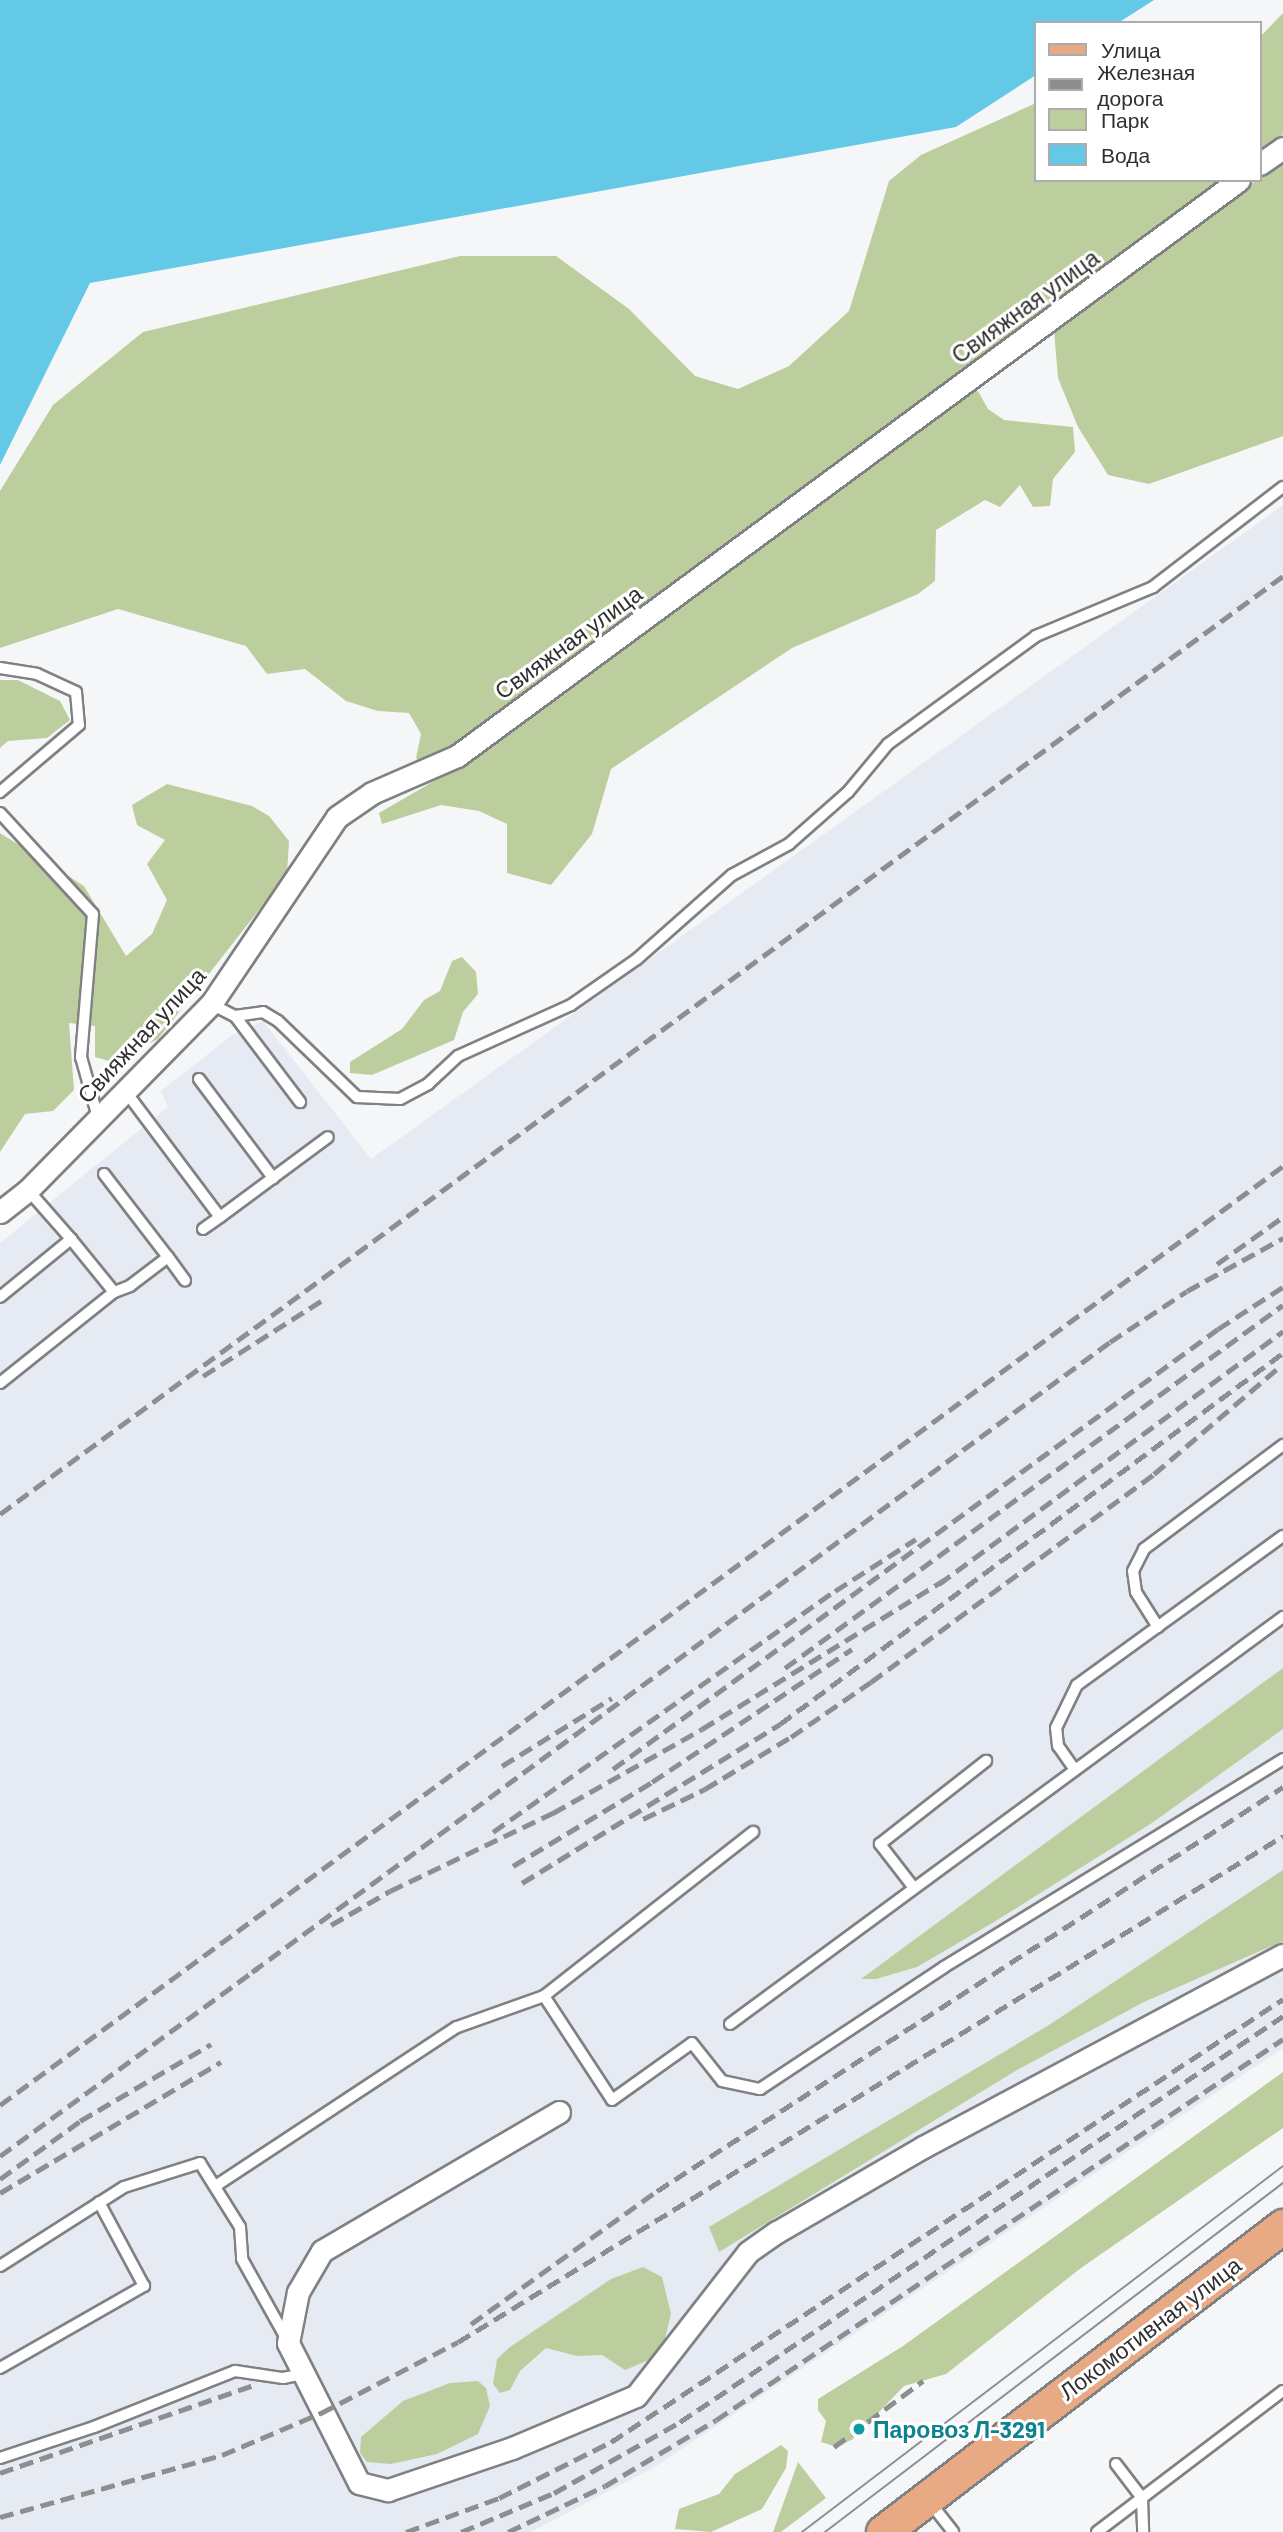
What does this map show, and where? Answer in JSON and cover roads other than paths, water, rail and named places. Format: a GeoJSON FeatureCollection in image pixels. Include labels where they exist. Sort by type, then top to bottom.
{"type":"FeatureCollection","features":[{"type":"Feature","properties":{"kind":"main road","name":"Локомотивная улица"},"geometry":{"type":"LineString","coordinates":[[883,2532],[1283,2226]]}},
{"type":"Feature","properties":{"kind":"street"},"geometry":{"type":"LineString","coordinates":[[1262,163],[1283,148]]}},
{"type":"Feature","properties":{"kind":"street","name":"Свияжная улица"},"geometry":{"type":"LineString","coordinates":[[0,1212],[28,1190],[99,1121],[211,1004],[337,817],[372,793],[457,757],[1236,182]]}},
{"type":"Feature","properties":{"kind":"street"},"geometry":{"type":"LineString","coordinates":[[559,2112],[322,2251],[298,2292],[288,2343],[359,2483],[372,2490],[388,2490],[512,2448],[636,2396],[748,2252],[777,2232],[923,2147],[1283,1955]]}},
{"type":"Feature","properties":{"kind":"lane"},"geometry":{"type":"LineString","coordinates":[[235,1016],[263,1012],[278,1021],[356,1097],[400,1099],[428,1084],[458,1056],[571,1005],[637,959],[732,875],[789,844],[848,792],[888,744],[919,721],[1036,636],[1153,587],[1283,487]]}},
{"type":"Feature","properties":{"kind":"lane"},"geometry":{"type":"LineString","coordinates":[[0,668],[37,674],[76,692],[79,726],[0,792]]}},
{"type":"Feature","properties":{"kind":"lane"},"geometry":{"type":"LineString","coordinates":[[0,813],[93,914],[81,1057],[99,1121]]}},
{"type":"Feature","properties":{"kind":"lane"},"geometry":{"type":"LineString","coordinates":[[211,1004],[235,1016],[300,1102]]}},
{"type":"Feature","properties":{"kind":"lane"},"geometry":{"type":"LineString","coordinates":[[199,1079],[273,1178]]}},
{"type":"Feature","properties":{"kind":"lane"},"geometry":{"type":"LineString","coordinates":[[126,1092],[220,1217]]}},
{"type":"Feature","properties":{"kind":"lane"},"geometry":{"type":"LineString","coordinates":[[203,1229],[327,1137]]}},
{"type":"Feature","properties":{"kind":"lane"},"geometry":{"type":"LineString","coordinates":[[104,1174],[185,1279]]}},
{"type":"Feature","properties":{"kind":"lane"},"geometry":{"type":"LineString","coordinates":[[28,1190],[114,1292]]}},
{"type":"Feature","properties":{"kind":"lane"},"geometry":{"type":"LineString","coordinates":[[0,1297],[71,1239]]}},
{"type":"Feature","properties":{"kind":"lane"},"geometry":{"type":"LineString","coordinates":[[0,1382],[114,1292],[130,1286],[168,1257]]}},
{"type":"Feature","properties":{"kind":"lane"},"geometry":{"type":"LineString","coordinates":[[1158,1626],[1136,1592],[1133,1571],[1144,1549],[1283,1445]]}},
{"type":"Feature","properties":{"kind":"lane"},"geometry":{"type":"LineString","coordinates":[[1074,1770],[1058,1746],[1056,1728],[1077,1685],[1283,1536]]}},
{"type":"Feature","properties":{"kind":"lane"},"geometry":{"type":"LineString","coordinates":[[730,2024],[1283,1617]]}},
{"type":"Feature","properties":{"kind":"lane"},"geometry":{"type":"LineString","coordinates":[[544,1996],[612,2099],[692,2043],[722,2081],[760,2089],[944,1967],[1283,1759]]}},
{"type":"Feature","properties":{"kind":"lane"},"geometry":{"type":"LineString","coordinates":[[914,1888],[880,1844],[986,1761]]}},
{"type":"Feature","properties":{"kind":"lane"},"geometry":{"type":"LineString","coordinates":[[217,2185],[457,2027],[544,1996],[753,1832]]}},
{"type":"Feature","properties":{"kind":"lane"},"geometry":{"type":"LineString","coordinates":[[0,2266],[124,2187],[200,2164],[217,2185],[240,2227],[242,2259],[288,2343]]}},
{"type":"Feature","properties":{"kind":"lane"},"geometry":{"type":"LineString","coordinates":[[0,2368],[144,2286],[99,2202]]}},
{"type":"Feature","properties":{"kind":"lane"},"geometry":{"type":"LineString","coordinates":[[0,2458],[94,2427],[235,2371],[283,2378],[303,2374]]}},
{"type":"Feature","properties":{"kind":"lane"},"geometry":{"type":"LineString","coordinates":[[1097,2532],[1283,2391]]}},
{"type":"Feature","properties":{"kind":"lane"},"geometry":{"type":"LineString","coordinates":[[1116,2464],[1142,2498],[1143,2532]]}},
{"type":"Feature","properties":{"kind":"lane"},"geometry":{"type":"LineString","coordinates":[[927,2498],[953,2532]]}},
{"type":"Feature","properties":{"kind":"water"},"geometry":{"type":"Polygon","coordinates":[[[0,0],[1154,0],[1121,21],[1034,21],[1034,76],[956,127],[90,283],[0,465],[0,0]]]}},
{"type":"Feature","properties":{"kind":"tram line"},"geometry":{"type":"LineString","coordinates":[[802,2532],[1283,2166]]}},
{"type":"Feature","properties":{"kind":"tram line"},"geometry":{"type":"LineString","coordinates":[[825,2532],[1283,2183]]}},
{"type":"Feature","properties":{"kind":"railway"},"geometry":{"type":"LineString","coordinates":[[0,1514],[1283,576]]}},
{"type":"Feature","properties":{"kind":"railway"},"geometry":{"type":"LineString","coordinates":[[0,2105],[1283,1166]]}},
{"type":"Feature","properties":{"kind":"railway"},"geometry":{"type":"LineString","coordinates":[[1217,1264],[1283,1217]]}},
{"type":"Feature","properties":{"kind":"railway"},"geometry":{"type":"LineString","coordinates":[[252,1972],[1110,1342],[1187,1291],[1283,1238]]}},
{"type":"Feature","properties":{"kind":"railway"},"geometry":{"type":"LineString","coordinates":[[613,1769],[1218,1329],[1283,1287]]}},
{"type":"Feature","properties":{"kind":"railway"},"geometry":{"type":"LineString","coordinates":[[203,1376],[321,1301]]}},
{"type":"Feature","properties":{"kind":"railway"},"geometry":{"type":"LineString","coordinates":[[785,1668],[1283,1305]]}},
{"type":"Feature","properties":{"kind":"railway"},"geometry":{"type":"LineString","coordinates":[[939,1584],[1283,1331]]}},
{"type":"Feature","properties":{"kind":"railway"},"geometry":{"type":"LineString","coordinates":[[522,1883],[780,1724],[1283,1353]]}},
{"type":"Feature","properties":{"kind":"railway"},"geometry":{"type":"LineString","coordinates":[[643,1819],[705,1789],[791,1737],[871,1682],[1154,1474],[1278,1368]]}},
{"type":"Feature","properties":{"kind":"railway"},"geometry":{"type":"LineString","coordinates":[[493,1832],[835,1591],[916,1539]]}},
{"type":"Feature","properties":{"kind":"railway"},"geometry":{"type":"LineString","coordinates":[[331,1925],[390,1891],[553,1813],[702,1729],[946,1579]]}},
{"type":"Feature","properties":{"kind":"railway"},"geometry":{"type":"LineString","coordinates":[[513,1866],[652,1782],[852,1649]]}},
{"type":"Feature","properties":{"kind":"railway"},"geometry":{"type":"LineString","coordinates":[[502,1766],[612,1698]]}},
{"type":"Feature","properties":{"kind":"railway"},"geometry":{"type":"LineString","coordinates":[[471,2324],[657,2191],[1283,1787]]}},
{"type":"Feature","properties":{"kind":"railway"},"geometry":{"type":"LineString","coordinates":[[0,2517],[222,2455],[321,2413],[458,2342],[1283,1836]]}},
{"type":"Feature","properties":{"kind":"railway"},"geometry":{"type":"LineString","coordinates":[[0,2156],[258,1968]]}},
{"type":"Feature","properties":{"kind":"railway"},"geometry":{"type":"LineString","coordinates":[[406,2532],[499,2498],[611,2442],[1283,1999]]}},
{"type":"Feature","properties":{"kind":"railway"},"geometry":{"type":"LineString","coordinates":[[461,2532],[554,2493],[680,2422],[1283,2016]]}},
{"type":"Feature","properties":{"kind":"railway"},"geometry":{"type":"LineString","coordinates":[[508,2532],[605,2486],[716,2420],[1283,2039]]}},
{"type":"Feature","properties":{"kind":"railway"},"geometry":{"type":"LineString","coordinates":[[0,2179],[80,2121],[211,2044]]}},
{"type":"Feature","properties":{"kind":"railway"},"geometry":{"type":"LineString","coordinates":[[0,2193],[221,2062]]}},
{"type":"Feature","properties":{"kind":"railway"},"geometry":{"type":"LineString","coordinates":[[834,2447],[923,2381]]}},
{"type":"Feature","properties":{"kind":"railway"},"geometry":{"type":"LineString","coordinates":[[0,2473],[254,2385]]}},
{"type":"Feature","properties":{"kind":"place","name":"Паровоз Л-3291"},"geometry":{"type":"Point","coordinates":[859,2429]}}]}
